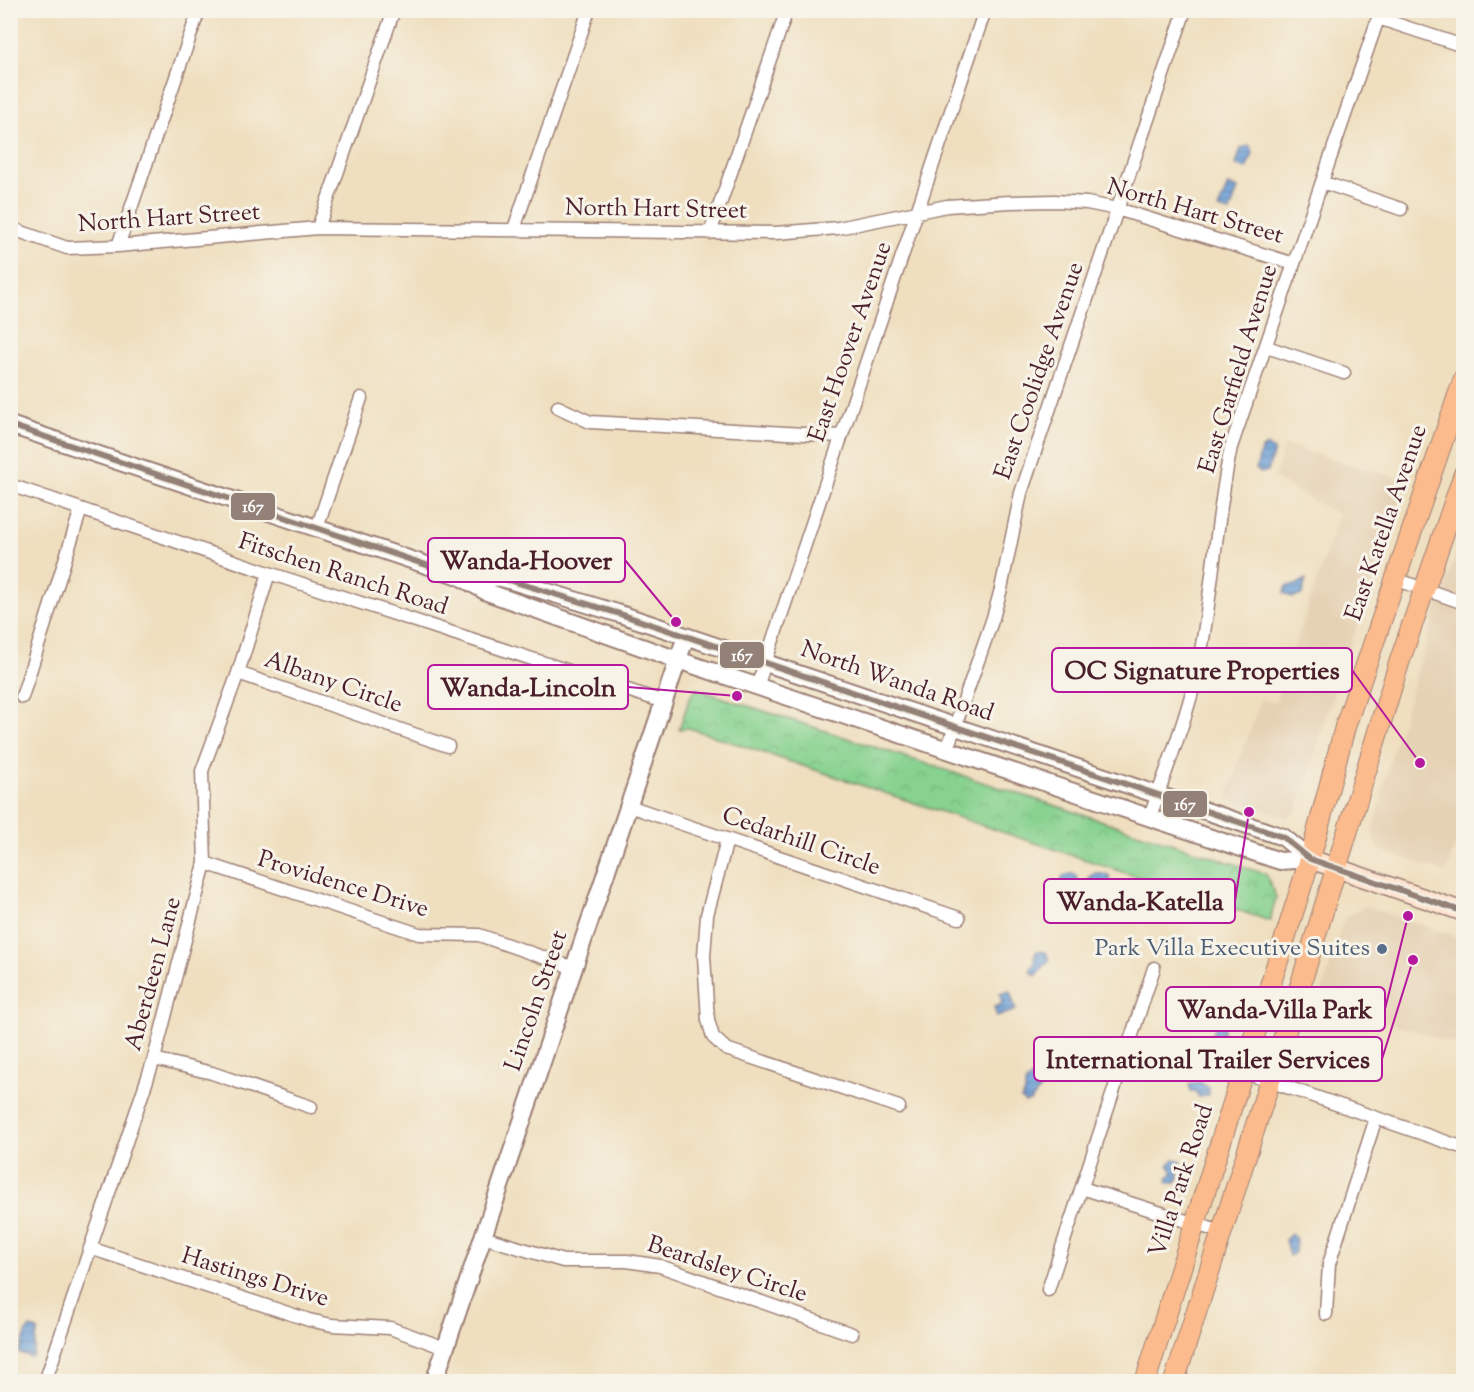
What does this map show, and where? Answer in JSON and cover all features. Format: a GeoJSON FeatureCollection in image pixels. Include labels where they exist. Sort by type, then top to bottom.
{"type":"FeatureCollection","features":[{"type":"Feature","properties":{"kind":"main road","name":"East Katella Avenue"},"geometry":{"type":"LineString","coordinates":[[1310,858],[1343,733],[1464,378]]}},
{"type":"Feature","properties":{"kind":"main road"},"geometry":{"type":"LineString","coordinates":[[1174,1382],[1393,684],[1464,474]]}},
{"type":"Feature","properties":{"kind":"main road","name":"North Wanda Road"},"geometry":{"type":"LineString","coordinates":[[1310,858],[1464,912]]}},
{"type":"Feature","properties":{"kind":"main road","name":"Villa Park Road"},"geometry":{"type":"LineString","coordinates":[[1145,1382],[1310,858]]}},
{"type":"Feature","properties":{"kind":"street"},"geometry":{"type":"LineString","coordinates":[[118,246],[199,10]]}},
{"type":"Feature","properties":{"kind":"street"},"geometry":{"type":"LineString","coordinates":[[318,228],[394,10]]}},
{"type":"Feature","properties":{"kind":"street"},"geometry":{"type":"LineString","coordinates":[[513,229],[589,10]]}},
{"type":"Feature","properties":{"kind":"street"},"geometry":{"type":"LineString","coordinates":[[710,234],[787,10]]}},
{"type":"Feature","properties":{"kind":"street","name":"East Hoover Avenue"},"geometry":{"type":"LineString","coordinates":[[757,687],[985,10]]}},
{"type":"Feature","properties":{"kind":"street","name":"East Coolidge Avenue"},"geometry":{"type":"LineString","coordinates":[[947,748],[993,618],[1021,493],[1185,10]]}},
{"type":"Feature","properties":{"kind":"street"},"geometry":{"type":"LineString","coordinates":[[1379,14],[1457,44]]}},
{"type":"Feature","properties":{"kind":"street","name":"East Garfield Avenue"},"geometry":{"type":"LineString","coordinates":[[1150,817],[1190,697],[1201,652],[1231,447],[1379,14]]}},
{"type":"Feature","properties":{"kind":"street"},"geometry":{"type":"LineString","coordinates":[[1322,182],[1401,209]]}},
{"type":"Feature","properties":{"kind":"street","name":"North Hart Street"},"geometry":{"type":"LineString","coordinates":[[10,228],[67,248],[118,246],[318,228],[776,233],[838,228],[947,206],[1021,201],[1066,202],[1117,208],[1294,264]]}},
{"type":"Feature","properties":{"kind":"street"},"geometry":{"type":"LineString","coordinates":[[1267,346],[1344,373]]}},
{"type":"Feature","properties":{"kind":"street"},"geometry":{"type":"LineString","coordinates":[[317,528],[362,398]]}},
{"type":"Feature","properties":{"kind":"street"},"geometry":{"type":"LineString","coordinates":[[558,407],[590,422],[841,436]]}},
{"type":"Feature","properties":{"kind":"street","name":"North Wanda Road"},"geometry":{"type":"LineString","coordinates":[[10,425],[459,576],[487,592],[757,687],[947,748],[1280,861],[1310,858]]}},
{"type":"Feature","properties":{"kind":"street","name":"Fitschen Ranch Road"},"geometry":{"type":"LineString","coordinates":[[10,484],[270,573],[664,702]]}},
{"type":"Feature","properties":{"kind":"street"},"geometry":{"type":"LineString","coordinates":[[22,697],[81,508]]}},
{"type":"Feature","properties":{"kind":"street","name":"Aberdeen Lane"},"geometry":{"type":"LineString","coordinates":[[45,1382],[154,1059],[205,863],[202,771],[238,673],[270,573]]}},
{"type":"Feature","properties":{"kind":"street","name":"North Wanda Road"},"geometry":{"type":"LineString","coordinates":[[459,576],[502,578],[686,636],[1283,837],[1310,858]]}},
{"type":"Feature","properties":{"kind":"street"},"geometry":{"type":"LineString","coordinates":[[1395,579],[1464,603]]}},
{"type":"Feature","properties":{"kind":"street","name":"Lincoln Street"},"geometry":{"type":"LineString","coordinates":[[434,1382],[686,636]]}},
{"type":"Feature","properties":{"kind":"street","name":"Albany Circle"},"geometry":{"type":"LineString","coordinates":[[238,673],[448,746]]}},
{"type":"Feature","properties":{"kind":"street","name":"Cedarhill Circle"},"geometry":{"type":"LineString","coordinates":[[629,806],[959,918]]}},
{"type":"Feature","properties":{"kind":"street"},"geometry":{"type":"LineString","coordinates":[[727,840],[707,915],[704,956],[708,1020],[713,1037],[726,1049],[899,1107]]}},
{"type":"Feature","properties":{"kind":"street","name":"Providence Drive"},"geometry":{"type":"LineString","coordinates":[[205,863],[419,934],[479,936],[574,968]]}},
{"type":"Feature","properties":{"kind":"street"},"geometry":{"type":"LineString","coordinates":[[1048,1290],[1154,969]]}},
{"type":"Feature","properties":{"kind":"street"},"geometry":{"type":"LineString","coordinates":[[154,1059],[212,1073],[311,1107]]}},
{"type":"Feature","properties":{"kind":"street"},"geometry":{"type":"LineString","coordinates":[[1243,1072],[1464,1148]]}},
{"type":"Feature","properties":{"kind":"street"},"geometry":{"type":"LineString","coordinates":[[1326,1314],[1329,1264],[1377,1118]]}},
{"type":"Feature","properties":{"kind":"street"},"geometry":{"type":"LineString","coordinates":[[1082,1188],[1221,1232]]}},
{"type":"Feature","properties":{"kind":"street","name":"Beardsley Circle"},"geometry":{"type":"LineString","coordinates":[[483,1236],[563,1261],[627,1261],[660,1266],[852,1334]]}},
{"type":"Feature","properties":{"kind":"street","name":"Hastings Drive"},"geometry":{"type":"LineString","coordinates":[[90,1248],[309,1320],[390,1328],[445,1348]]}},
{"type":"Feature","properties":{"kind":"shaded area"},"geometry":{"type":"Polygon","coordinates":[[[1285,445],[1406,481],[1326,716],[1299,806],[1297,811],[1287,817],[1226,799],[1261,699],[1275,703],[1339,515],[1274,478],[1285,445]]]}},
{"type":"Feature","properties":{"kind":"shaded area"},"geometry":{"type":"Polygon","coordinates":[[[1463,534],[1463,822],[1446,873],[1381,850],[1372,835],[1391,757],[1431,626],[1463,534]]]}},
{"type":"Feature","properties":{"kind":"shaded area"},"geometry":{"type":"Polygon","coordinates":[[[1366,906],[1463,939],[1463,1047],[1319,999],[1345,916],[1366,906]]]}},
{"type":"Feature","properties":{"kind":"green space"},"geometry":{"type":"Polygon","coordinates":[[[696,689],[1266,874],[1276,897],[1270,921],[689,728],[679,729],[690,697],[696,689]]]}},
{"type":"Feature","properties":{"kind":"water"},"geometry":{"type":"Polygon","coordinates":[[[1250,146],[1253,153],[1246,169],[1236,165],[1241,148],[1250,146]]]}},
{"type":"Feature","properties":{"kind":"water"},"geometry":{"type":"Polygon","coordinates":[[[1228,185],[1238,189],[1230,212],[1218,209],[1228,185]]]}},
{"type":"Feature","properties":{"kind":"water"},"geometry":{"type":"Polygon","coordinates":[[[1267,446],[1274,450],[1268,471],[1261,473],[1256,469],[1261,450],[1267,446]]]}},
{"type":"Feature","properties":{"kind":"water"},"geometry":{"type":"Polygon","coordinates":[[[1306,579],[1302,595],[1293,598],[1284,593],[1286,586],[1296,585],[1306,579]]]}},
{"type":"Feature","properties":{"kind":"water"},"geometry":{"type":"Polygon","coordinates":[[[1095,873],[1108,875],[1110,879],[1107,883],[1094,887],[1088,884],[1089,878],[1095,873]]]}},
{"type":"Feature","properties":{"kind":"water"},"geometry":{"type":"Polygon","coordinates":[[[1075,874],[1077,879],[1068,892],[1061,894],[1058,890],[1063,876],[1075,874]]]}},
{"type":"Feature","properties":{"kind":"water"},"geometry":{"type":"Polygon","coordinates":[[[1037,951],[1046,952],[1049,960],[1036,976],[1030,971],[1035,963],[1034,956],[1037,951]]]}},
{"type":"Feature","properties":{"kind":"water"},"geometry":{"type":"Polygon","coordinates":[[[1010,991],[1016,1010],[997,1017],[994,1007],[1002,1004],[1000,994],[1010,991]]]}},
{"type":"Feature","properties":{"kind":"water"},"geometry":{"type":"Polygon","coordinates":[[[1217,1023],[1224,1027],[1220,1053],[1215,1054],[1210,1040],[1217,1023]]]}},
{"type":"Feature","properties":{"kind":"water"},"geometry":{"type":"Polygon","coordinates":[[[1030,1078],[1037,1079],[1040,1084],[1039,1091],[1030,1102],[1025,1103],[1021,1099],[1025,1093],[1025,1084],[1030,1078]]]}},
{"type":"Feature","properties":{"kind":"water"},"geometry":{"type":"Polygon","coordinates":[[[1199,1081],[1209,1088],[1209,1095],[1199,1097],[1195,1091],[1191,1091],[1189,1085],[1199,1081]]]}},
{"type":"Feature","properties":{"kind":"water"},"geometry":{"type":"Polygon","coordinates":[[[1174,1159],[1182,1161],[1179,1167],[1179,1178],[1175,1183],[1168,1183],[1167,1179],[1173,1172],[1168,1165],[1174,1159]]]}},
{"type":"Feature","properties":{"kind":"water"},"geometry":{"type":"Polygon","coordinates":[[[1291,1234],[1296,1239],[1295,1253],[1289,1256],[1285,1240],[1291,1234]]]}},
{"type":"Feature","properties":{"kind":"water"},"geometry":{"type":"Polygon","coordinates":[[[30,1328],[38,1330],[31,1357],[19,1353],[30,1328]]]}},
{"type":"Feature","properties":{"kind":"transit line","name":"167"},"geometry":{"type":"LineString","coordinates":[[10,425],[459,576],[502,578],[620,614],[1283,837],[1310,859],[1464,912]]}},
{"type":"Feature","properties":{"kind":"place","name":"Wanda-Hoover"},"geometry":{"type":"Point","coordinates":[676,622]}},
{"type":"Feature","properties":{"kind":"place","name":"Wanda-Lincoln"},"geometry":{"type":"Point","coordinates":[737,696]}},
{"type":"Feature","properties":{"kind":"place","name":"OC Signature Properties"},"geometry":{"type":"Point","coordinates":[1420,763]}},
{"type":"Feature","properties":{"kind":"place","name":"Wanda-Katella"},"geometry":{"type":"Point","coordinates":[1249,812]}},
{"type":"Feature","properties":{"kind":"place","name":"Wanda-Villa Park"},"geometry":{"type":"Point","coordinates":[1408,916]}},
{"type":"Feature","properties":{"kind":"place","name":"Park Villa Executive Suites"},"geometry":{"type":"Point","coordinates":[1382,949]}},
{"type":"Feature","properties":{"kind":"place","name":"International Trailer Services"},"geometry":{"type":"Point","coordinates":[1413,960]}}]}
